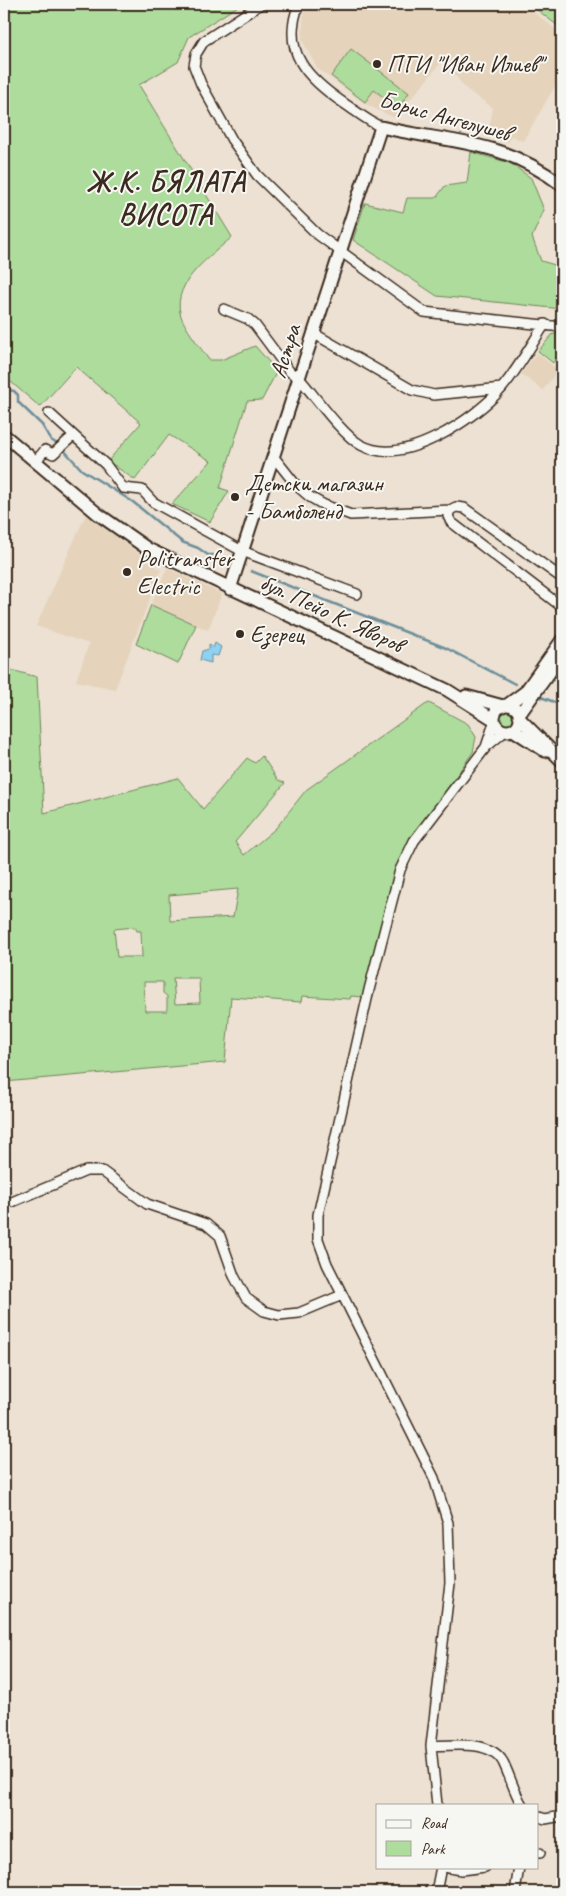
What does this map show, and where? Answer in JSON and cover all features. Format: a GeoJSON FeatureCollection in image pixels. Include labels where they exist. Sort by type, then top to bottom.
{"type":"FeatureCollection","features":[{"type":"Feature","properties":{"kind":"street"},"geometry":{"type":"LineString","coordinates":[[260,4],[204,41],[196,54],[195,72],[232,140],[257,175],[305,224],[424,312],[562,327]]}},
{"type":"Feature","properties":{"kind":"street","name":"Борис Ангелушев"},"geometry":{"type":"LineString","coordinates":[[299,4],[292,27],[292,37],[297,55],[304,68],[326,90],[381,127],[466,141],[502,151],[534,166],[562,185]]}},
{"type":"Feature","properties":{"kind":"street","name":"Астра"},"geometry":{"type":"LineString","coordinates":[[230,589],[381,127]]}},
{"type":"Feature","properties":{"kind":"street"},"geometry":{"type":"LineString","coordinates":[[224,309],[248,319],[255,325],[290,372],[299,378],[352,440],[361,446],[388,450],[402,449],[428,441],[465,420],[502,388],[545,324]]}},
{"type":"Feature","properties":{"kind":"street"},"geometry":{"type":"LineString","coordinates":[[313,333],[412,390],[434,395],[502,388]]}},
{"type":"Feature","properties":{"kind":"street"},"geometry":{"type":"LineString","coordinates":[[35,462],[45,450],[53,454],[70,438],[72,432],[49,413]]}},
{"type":"Feature","properties":{"kind":"street","name":"бул. Пейо К. Яворов"},"geometry":{"type":"LineString","coordinates":[[4,435],[98,514],[129,537],[173,562],[447,690],[489,704],[505,705]]}},
{"type":"Feature","properties":{"kind":"street"},"geometry":{"type":"LineString","coordinates":[[70,438],[106,465],[123,488],[142,490],[153,502],[242,551],[357,594]]}},
{"type":"Feature","properties":{"kind":"street"},"geometry":{"type":"LineString","coordinates":[[273,456],[296,485],[310,497],[324,505],[351,515],[450,510],[456,506],[464,508],[562,578]]}},
{"type":"Feature","properties":{"kind":"street"},"geometry":{"type":"LineString","coordinates":[[450,510],[448,516],[451,522],[562,606]]}},
{"type":"Feature","properties":{"kind":"street"},"geometry":{"type":"LineString","coordinates":[[436,1804],[431,1746],[450,1582],[448,1523],[434,1478],[342,1295],[318,1239],[318,1215],[382,938],[400,870],[414,841],[486,746],[495,712],[524,692],[562,640]]}},
{"type":"Feature","properties":{"kind":"street"},"geometry":{"type":"LineString","coordinates":[[486,746],[509,731],[562,655]]}},
{"type":"Feature","properties":{"kind":"street","name":"бул. Пейо К. Яворов"},"geometry":{"type":"LineString","coordinates":[[447,690],[494,721]]}},
{"type":"Feature","properties":{"kind":"street"},"geometry":{"type":"LineString","coordinates":[[505,705],[515,708],[520,717],[562,762]]}},
{"type":"Feature","properties":{"kind":"street"},"geometry":{"type":"LineString","coordinates":[[494,721],[562,762]]}},
{"type":"Feature","properties":{"kind":"street"},"geometry":{"type":"LineString","coordinates":[[4,1202],[12,1202],[86,1171],[102,1171],[147,1204],[206,1224],[220,1236],[234,1276],[246,1298],[264,1311],[279,1315],[298,1312],[342,1295]]}},
{"type":"Feature","properties":{"kind":"street"},"geometry":{"type":"LineString","coordinates":[[431,1746],[458,1745],[484,1748],[502,1760],[522,1804]]}},
{"type":"Feature","properties":{"kind":"street"},"geometry":{"type":"LineString","coordinates":[[538,1816],[545,1818],[562,1816]]}},
{"type":"Feature","properties":{"kind":"street"},"geometry":{"type":"LineString","coordinates":[[436,1892],[442,1868]]}},
{"type":"Feature","properties":{"kind":"street"},"geometry":{"type":"LineString","coordinates":[[449,1868],[462,1870],[477,1868]]}},
{"type":"Feature","properties":{"kind":"street"},"geometry":{"type":"LineString","coordinates":[[515,1892],[519,1868]]}},
{"type":"Feature","properties":{"kind":"shaded area"},"geometry":{"type":"Polygon","coordinates":[[[308,4],[523,4],[562,34],[562,74],[523,141],[511,136],[508,142],[488,135],[493,108],[466,89],[443,60],[395,118],[365,104],[317,68],[302,40],[304,10],[308,4]]]}},
{"type":"Feature","properties":{"kind":"shaded area"},"geometry":{"type":"Polygon","coordinates":[[[537,353],[558,370],[543,390],[521,374],[537,353]]]}},
{"type":"Feature","properties":{"kind":"shaded area"},"geometry":{"type":"Polygon","coordinates":[[[86,514],[161,570],[115,689],[76,681],[89,644],[36,626],[86,514]]]}},
{"type":"Feature","properties":{"kind":"shaded area"},"geometry":{"type":"Polygon","coordinates":[[[167,568],[222,594],[208,630],[151,605],[167,568]]]}},
{"type":"Feature","properties":{"kind":"green space"},"geometry":{"type":"Polygon","coordinates":[[[6,4],[241,4],[189,37],[178,62],[139,85],[232,237],[204,261],[188,280],[182,290],[179,301],[182,318],[209,360],[221,360],[255,346],[277,371],[262,400],[247,401],[220,488],[229,491],[210,522],[172,504],[211,461],[169,435],[135,480],[108,461],[141,423],[76,367],[40,407],[4,376],[4,8],[6,4]]]}},
{"type":"Feature","properties":{"kind":"green space"},"geometry":{"type":"Polygon","coordinates":[[[540,4],[562,4],[562,29],[536,9],[540,4]]]}},
{"type":"Feature","properties":{"kind":"green space"},"geometry":{"type":"Polygon","coordinates":[[[351,49],[409,93],[398,108],[374,90],[365,102],[331,76],[351,49]]]}},
{"type":"Feature","properties":{"kind":"green space"},"geometry":{"type":"Polygon","coordinates":[[[471,152],[510,163],[531,178],[544,210],[532,237],[541,261],[562,267],[562,309],[437,296],[353,240],[365,203],[403,212],[407,198],[436,198],[445,186],[467,183],[471,152]]]}},
{"type":"Feature","properties":{"kind":"green space"},"geometry":{"type":"Polygon","coordinates":[[[553,334],[562,335],[562,360],[556,358],[553,363],[538,351],[553,334]]]}},
{"type":"Feature","properties":{"kind":"green space"},"geometry":{"type":"Polygon","coordinates":[[[151,605],[196,625],[178,664],[136,644],[151,605]]]}},
{"type":"Feature","properties":{"kind":"green space"},"geometry":{"type":"Polygon","coordinates":[[[4,668],[37,677],[44,813],[178,778],[203,809],[247,758],[255,763],[262,756],[278,780],[285,783],[235,842],[244,855],[276,828],[306,790],[425,705],[429,703],[468,724],[476,737],[473,752],[399,860],[392,880],[382,927],[363,997],[351,996],[350,999],[302,996],[301,1002],[231,997],[225,1062],[4,1082],[4,668]],[[238,889],[169,895],[170,921],[233,917],[238,889]],[[135,927],[114,929],[117,957],[142,957],[141,931],[137,931],[135,927]],[[173,978],[175,1004],[200,1003],[199,978],[173,978]],[[144,982],[145,1011],[167,1011],[167,996],[163,993],[163,982],[144,982]]]}},
{"type":"Feature","properties":{"kind":"green space"},"geometry":{"type":"Polygon","coordinates":[[[507,708],[514,711],[517,718],[514,725],[507,728],[500,725],[497,718],[500,711],[507,708]]]}},
{"type":"Feature","properties":{"kind":"water"},"geometry":{"type":"Polygon","coordinates":[[[215,643],[221,647],[218,656],[211,655],[211,663],[200,660],[202,651],[209,649],[209,644],[213,648],[215,643]]]}},
{"type":"Feature","properties":{"kind":"waterway"},"geometry":{"type":"LineString","coordinates":[[4,389],[14,391],[18,395],[18,402],[42,425],[51,440],[59,445]]}},
{"type":"Feature","properties":{"kind":"waterway"},"geometry":{"type":"LineString","coordinates":[[63,449],[82,470],[133,502],[182,542],[198,548],[208,555],[215,555]]}},
{"type":"Feature","properties":{"kind":"waterway"},"geometry":{"type":"LineString","coordinates":[[251,571],[446,648],[515,684]]}},
{"type":"Feature","properties":{"kind":"waterway"},"geometry":{"type":"LineString","coordinates":[[541,697],[562,705]]}},
{"type":"Feature","properties":{"kind":"place","name":"ПГИ \"Иван Илиев\""},"geometry":{"type":"Point","coordinates":[377,64]}},
{"type":"Feature","properties":{"kind":"place","name":"Детски магазин - Бамболенд"},"geometry":{"type":"Point","coordinates":[235,497]}},
{"type":"Feature","properties":{"kind":"place","name":"Politransfer Electric"},"geometry":{"type":"Point","coordinates":[127,572]}},
{"type":"Feature","properties":{"kind":"place","name":"Езерец"},"geometry":{"type":"Point","coordinates":[240,634]}},
{"type":"Feature","properties":{"kind":"district","name":"Ж.К. БЯЛАТА ВИСОТА"},"geometry":{"type":"Point","coordinates":[166,198]}}]}
